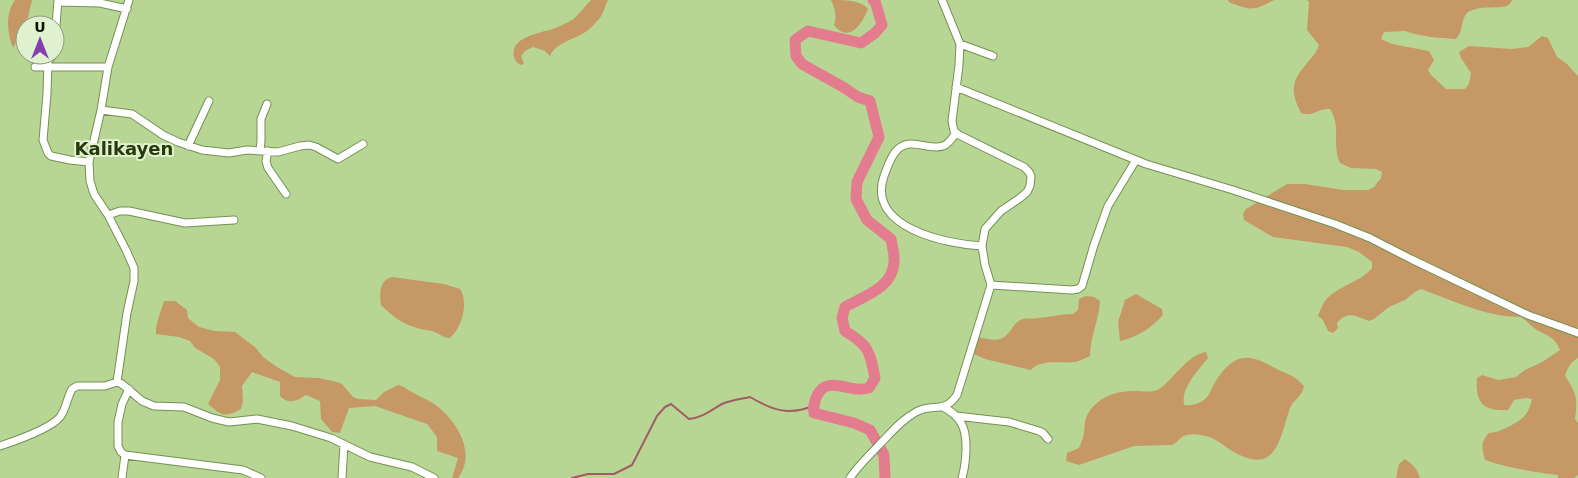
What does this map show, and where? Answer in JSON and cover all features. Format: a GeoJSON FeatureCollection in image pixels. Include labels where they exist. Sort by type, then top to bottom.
{"type":"FeatureCollection","features":[{"type":"Feature","properties":{"kind":"street"},"geometry":{"type":"LineString","coordinates":[[117,382],[127,312],[134,281],[134,268],[108,215],[92,188],[89,162],[101,110],[108,67],[129,0]]}},
{"type":"Feature","properties":{"kind":"street"},"geometry":{"type":"LineString","coordinates":[[850,478],[865,459],[902,422],[920,410],[931,407],[943,407],[953,401],[957,395],[991,285],[982,246],[985,229],[1001,211],[1027,192],[1030,186],[1031,176],[1024,167],[956,132],[952,127],[960,44],[942,0]]}},
{"type":"Feature","properties":{"kind":"street"},"geometry":{"type":"LineString","coordinates":[[57,15],[58,1],[100,3],[127,9]]}},
{"type":"Feature","properties":{"kind":"street"},"geometry":{"type":"LineString","coordinates":[[960,44],[994,56]]}},
{"type":"Feature","properties":{"kind":"street"},"geometry":{"type":"LineString","coordinates":[[35,67],[108,67]]}},
{"type":"Feature","properties":{"kind":"street"},"geometry":{"type":"LineString","coordinates":[[47,67],[43,140],[48,153],[55,157],[89,162]]}},
{"type":"Feature","properties":{"kind":"street"},"geometry":{"type":"LineString","coordinates":[[956,87],[1136,160],[1336,224],[1370,238],[1528,315],[1578,333]]}},
{"type":"Feature","properties":{"kind":"street"},"geometry":{"type":"LineString","coordinates":[[188,146],[209,101]]}},
{"type":"Feature","properties":{"kind":"street"},"geometry":{"type":"LineString","coordinates":[[260,150],[261,118],[266,104]]}},
{"type":"Feature","properties":{"kind":"street"},"geometry":{"type":"LineString","coordinates":[[101,110],[132,114],[163,135],[188,146],[223,153],[246,150],[284,152],[300,146],[309,146],[316,147],[338,159],[363,144]]}},
{"type":"Feature","properties":{"kind":"street"},"geometry":{"type":"LineString","coordinates":[[956,132],[942,146],[910,144],[899,148],[882,184],[883,198],[885,205],[893,216],[899,223],[908,228],[948,242],[982,246]]}},
{"type":"Feature","properties":{"kind":"street"},"geometry":{"type":"LineString","coordinates":[[268,151],[266,161],[268,168],[286,194]]}},
{"type":"Feature","properties":{"kind":"street"},"geometry":{"type":"LineString","coordinates":[[991,285],[1072,290],[1082,286],[1108,206],[1136,160]]}},
{"type":"Feature","properties":{"kind":"street"},"geometry":{"type":"LineString","coordinates":[[108,215],[120,211],[130,211],[185,223],[234,220]]}},
{"type":"Feature","properties":{"kind":"street"},"geometry":{"type":"LineString","coordinates":[[117,382],[142,401],[154,406],[184,407],[212,418],[229,422],[265,420],[314,432],[370,457],[412,467],[434,478]]}},
{"type":"Feature","properties":{"kind":"street"},"geometry":{"type":"LineString","coordinates":[[0,446],[24,438],[59,418],[72,389],[77,386],[105,386],[117,382]]}},
{"type":"Feature","properties":{"kind":"street"},"geometry":{"type":"LineString","coordinates":[[128,389],[118,422],[118,446],[125,455],[243,470],[261,478]]}},
{"type":"Feature","properties":{"kind":"street"},"geometry":{"type":"LineString","coordinates":[[943,407],[956,416],[963,425],[965,435],[965,468],[962,478]]}},
{"type":"Feature","properties":{"kind":"street"},"geometry":{"type":"LineString","coordinates":[[956,416],[1008,422],[1039,431],[1048,439]]}},
{"type":"Feature","properties":{"kind":"street"},"geometry":{"type":"LineString","coordinates":[[342,478],[344,444]]}},
{"type":"Feature","properties":{"kind":"street"},"geometry":{"type":"LineString","coordinates":[[122,478],[125,455]]}},
{"type":"Feature","properties":{"kind":"shaded area"},"geometry":{"type":"Polygon","coordinates":[[[15,0],[32,0],[28,15],[15,15],[15,44],[13,48],[8,24],[15,0]]]}},
{"type":"Feature","properties":{"kind":"shaded area"},"geometry":{"type":"Polygon","coordinates":[[[591,0],[608,0],[601,16],[588,30],[560,45],[550,56],[545,51],[533,47],[525,51],[521,56],[524,64],[521,65],[516,62],[514,50],[522,39],[558,27],[572,20],[591,0]]]}},
{"type":"Feature","properties":{"kind":"shaded area"},"geometry":{"type":"Polygon","coordinates":[[[831,0],[847,0],[865,6],[868,9],[859,26],[845,33],[834,25],[835,12],[831,0]]]}},
{"type":"Feature","properties":{"kind":"shaded area"},"geometry":{"type":"Polygon","coordinates":[[[1228,0],[1274,0],[1257,8],[1248,8],[1236,5],[1228,0]]]}},
{"type":"Feature","properties":{"kind":"shaded area"},"geometry":{"type":"Polygon","coordinates":[[[1307,0],[1512,0],[1507,6],[1480,8],[1467,13],[1456,39],[1430,37],[1405,31],[1384,32],[1381,39],[1392,44],[1429,51],[1434,60],[1428,70],[1446,89],[1465,89],[1469,84],[1471,73],[1459,52],[1469,46],[1511,49],[1528,47],[1542,36],[1548,38],[1557,57],[1567,64],[1578,76],[1578,358],[1573,361],[1565,376],[1574,391],[1576,400],[1575,419],[1578,423],[1578,475],[1574,478],[1558,478],[1558,475],[1521,469],[1485,460],[1482,445],[1489,433],[1514,424],[1523,417],[1530,407],[1532,399],[1514,400],[1508,410],[1492,409],[1482,404],[1479,399],[1477,378],[1482,375],[1498,380],[1516,377],[1560,350],[1555,341],[1521,317],[1483,311],[1421,289],[1369,321],[1352,315],[1344,316],[1337,323],[1338,328],[1333,333],[1328,331],[1323,320],[1318,316],[1323,304],[1335,292],[1367,273],[1372,268],[1372,262],[1359,252],[1347,247],[1273,237],[1244,220],[1243,214],[1246,209],[1287,184],[1305,184],[1343,190],[1368,190],[1374,187],[1381,178],[1382,172],[1376,169],[1351,168],[1340,163],[1336,149],[1334,116],[1330,109],[1305,114],[1301,113],[1297,105],[1294,92],[1295,81],[1319,45],[1307,30],[1309,2],[1307,0]]]}},
{"type":"Feature","properties":{"kind":"shaded area"},"geometry":{"type":"Polygon","coordinates":[[[388,278],[444,284],[460,289],[463,294],[464,308],[461,322],[454,334],[450,338],[445,337],[432,331],[409,325],[395,317],[381,305],[380,292],[383,284],[388,278]]]}},
{"type":"Feature","properties":{"kind":"shaded area"},"geometry":{"type":"Polygon","coordinates":[[[1136,294],[1162,309],[1163,315],[1144,331],[1120,341],[1118,322],[1125,300],[1136,294]]]}},
{"type":"Feature","properties":{"kind":"shaded area"},"geometry":{"type":"Polygon","coordinates":[[[1086,296],[1094,297],[1100,301],[1091,342],[1090,356],[1075,362],[1040,364],[1031,370],[985,359],[974,354],[974,343],[977,337],[991,340],[1000,339],[1007,335],[1016,323],[1023,319],[1073,314],[1078,310],[1079,299],[1086,296]]]}},
{"type":"Feature","properties":{"kind":"shaded area"},"geometry":{"type":"Polygon","coordinates":[[[164,301],[175,301],[187,310],[188,318],[199,327],[215,331],[235,332],[256,348],[263,357],[295,377],[319,378],[337,382],[342,384],[353,397],[358,399],[376,400],[384,392],[398,385],[430,402],[450,419],[462,438],[466,458],[458,478],[452,478],[458,458],[437,451],[437,437],[427,424],[375,406],[349,408],[340,433],[332,432],[321,419],[320,401],[306,395],[296,400],[283,399],[280,396],[280,382],[252,372],[242,386],[243,401],[241,409],[227,415],[220,413],[208,404],[220,380],[220,367],[214,359],[195,348],[190,341],[179,337],[156,334],[157,322],[164,301]]]}},
{"type":"Feature","properties":{"kind":"shaded area"},"geometry":{"type":"Polygon","coordinates":[[[1206,352],[1208,358],[1188,386],[1185,392],[1184,405],[1203,401],[1223,371],[1233,362],[1244,358],[1263,362],[1293,377],[1304,386],[1290,408],[1280,438],[1271,454],[1263,459],[1254,460],[1238,454],[1212,438],[1192,434],[1185,435],[1172,445],[1134,446],[1079,465],[1066,461],[1067,453],[1079,448],[1084,435],[1086,418],[1094,405],[1100,400],[1121,392],[1157,390],[1193,357],[1206,352]]]}},
{"type":"Feature","properties":{"kind":"shaded area"},"geometry":{"type":"Polygon","coordinates":[[[1405,459],[1418,472],[1420,478],[1396,478],[1399,464],[1405,459]]]}},
{"type":"Feature","properties":{"kind":"waterway"},"geometry":{"type":"LineString","coordinates":[[873,0],[875,1],[882,25],[875,33],[861,43],[808,31],[795,40],[796,56],[802,64],[858,97],[870,101],[879,137],[857,182],[856,199],[867,220],[891,239],[894,262],[889,278],[883,285],[869,295],[845,307],[842,318],[845,331],[864,345],[870,355],[875,378],[869,388],[864,389],[834,385],[824,388],[816,398],[814,413],[854,423],[870,430],[884,455],[885,478]]}},
{"type":"Feature","properties":{"kind":"waterway"},"geometry":{"type":"LineString","coordinates":[[572,478],[588,474],[614,474],[632,465],[657,416],[665,407],[671,404],[689,419],[702,415],[722,404],[750,397],[780,410],[796,411],[813,406]]}},
{"type":"Feature","properties":{"kind":"district","name":"Kalikayen"},"geometry":{"type":"Point","coordinates":[124,148]}}]}
